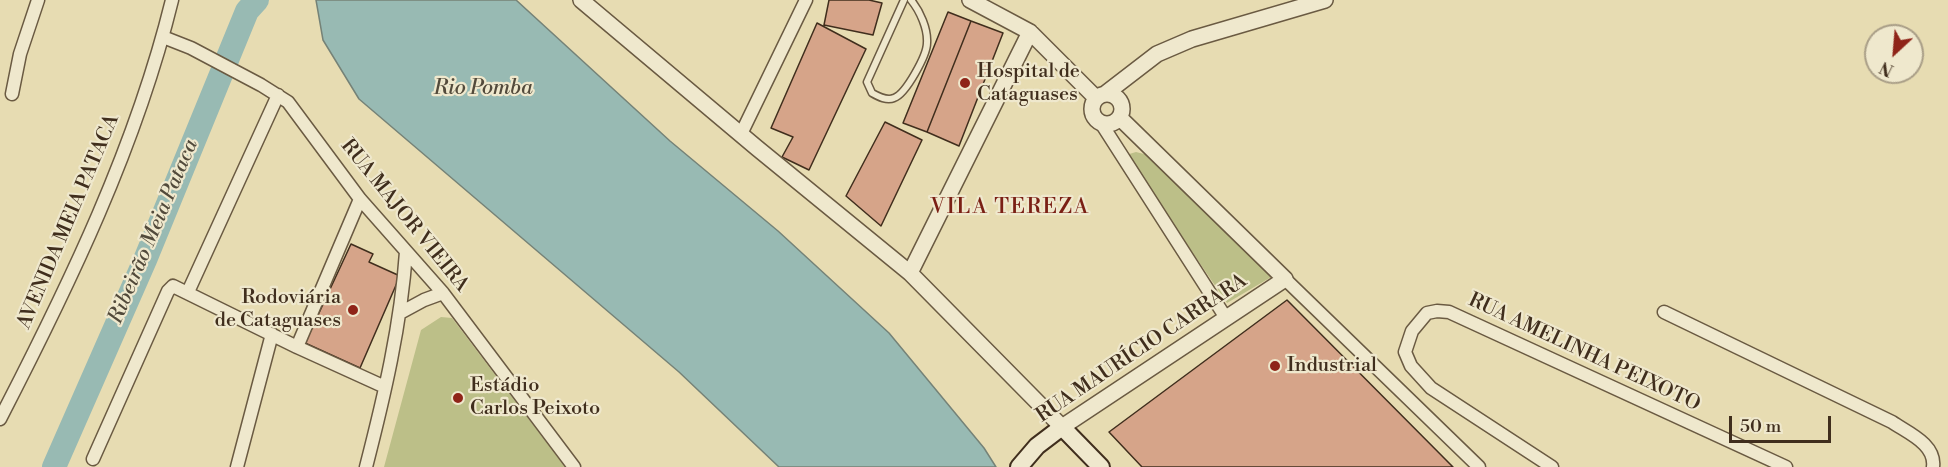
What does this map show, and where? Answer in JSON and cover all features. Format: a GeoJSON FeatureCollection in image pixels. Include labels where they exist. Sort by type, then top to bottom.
{"type":"FeatureCollection","features":[{"type":"Feature","properties":{"kind":"main road","name":"RUA MAURÍCIO CARRARA"},"geometry":{"type":"LineString","coordinates":[[1022,463],[1049,435],[1062,427]]}},
{"type":"Feature","properties":{"kind":"main road"},"geometry":{"type":"LineString","coordinates":[[1062,427],[1101,467]]}},
{"type":"Feature","properties":{"kind":"street"},"geometry":{"type":"LineString","coordinates":[[12,94],[20,54],[38,0]]}},
{"type":"Feature","properties":{"kind":"street","name":"AVENIDA MEIA PATACA"},"geometry":{"type":"LineString","coordinates":[[0,419],[67,287],[89,234],[134,122],[163,37],[172,0]]}},
{"type":"Feature","properties":{"kind":"street"},"geometry":{"type":"LineString","coordinates":[[581,0],[910,273],[1062,427]]}},
{"type":"Feature","properties":{"kind":"street"},"geometry":{"type":"LineString","coordinates":[[741,134],[806,0]]}},
{"type":"Feature","properties":{"kind":"street"},"geometry":{"type":"LineString","coordinates":[[970,0],[1030,32],[1101,96],[1115,96],[1121,112],[1285,279],[1479,467]]}},
{"type":"Feature","properties":{"kind":"street"},"geometry":{"type":"LineString","coordinates":[[1226,318],[1101,123],[1094,117],[1093,102],[1157,54],[1192,39],[1325,0]]}},
{"type":"Feature","properties":{"kind":"street"},"geometry":{"type":"LineString","coordinates":[[910,273],[1030,32]]}},
{"type":"Feature","properties":{"kind":"street","name":"RUA MAJOR VIEIRA"},"geometry":{"type":"LineString","coordinates":[[163,37],[191,48],[288,102],[360,199],[443,293],[574,467]]}},
{"type":"Feature","properties":{"kind":"street"},"geometry":{"type":"LineString","coordinates":[[1101,123],[1111,124],[1121,112],[1130,76]]}},
{"type":"Feature","properties":{"kind":"street"},"geometry":{"type":"LineString","coordinates":[[188,292],[278,95]]}},
{"type":"Feature","properties":{"kind":"street"},"geometry":{"type":"LineString","coordinates":[[297,347],[360,199]]}},
{"type":"Feature","properties":{"kind":"street"},"geometry":{"type":"LineString","coordinates":[[366,467],[400,313],[406,252]]}},
{"type":"Feature","properties":{"kind":"street","name":"RUA MAURÍCIO CARRARA"},"geometry":{"type":"LineString","coordinates":[[1062,427],[1285,279]]}},
{"type":"Feature","properties":{"kind":"street"},"geometry":{"type":"LineString","coordinates":[[93,459],[168,291],[173,286],[385,387]]}},
{"type":"Feature","properties":{"kind":"street"},"geometry":{"type":"LineString","coordinates":[[400,313],[443,293]]}},
{"type":"Feature","properties":{"kind":"street","name":"RUA AMELINHA PEIXOTO"},"geometry":{"type":"LineString","coordinates":[[1552,467],[1431,388],[1411,366],[1406,352],[1408,340],[1412,331],[1427,313],[1449,312],[1786,467]]}},
{"type":"Feature","properties":{"kind":"street"},"geometry":{"type":"LineString","coordinates":[[1664,312],[1892,422],[1926,444],[1934,464]]}},
{"type":"Feature","properties":{"kind":"street"},"geometry":{"type":"LineString","coordinates":[[237,467],[272,334]]}},
{"type":"Feature","properties":{"kind":"lane"},"geometry":{"type":"LineString","coordinates":[[904,0],[867,82],[872,93],[879,97],[895,98],[903,93],[924,56],[927,35],[918,12],[910,0]]}},
{"type":"Feature","properties":{"kind":"green space"},"geometry":{"type":"Polygon","coordinates":[[[1136,152],[1148,155],[1273,276],[1227,303],[1126,155],[1136,152]]]}},
{"type":"Feature","properties":{"kind":"green space","name":"Estádio Carlos Peixoto"},"geometry":{"type":"Polygon","coordinates":[[[441,317],[452,318],[565,467],[384,467],[421,330],[441,317]]]}},
{"type":"Feature","properties":{"kind":"water","name":"Rio Pomba"},"geometry":{"type":"Polygon","coordinates":[[[316,0],[516,0],[670,141],[778,231],[889,333],[984,448],[996,467],[779,467],[679,372],[359,99],[323,40],[316,0]]]}},
{"type":"Feature","properties":{"kind":"building"},"geometry":{"type":"Polygon","coordinates":[[[829,0],[869,0],[882,3],[873,35],[824,25],[829,0]]]}},
{"type":"Feature","properties":{"kind":"building"},"geometry":{"type":"Polygon","coordinates":[[[948,12],[971,21],[927,132],[903,123],[948,12]]]}},
{"type":"Feature","properties":{"kind":"building","name":"Hospital de Cataguases"},"geometry":{"type":"Polygon","coordinates":[[[971,21],[1003,33],[959,146],[927,132],[971,21]]]}},
{"type":"Feature","properties":{"kind":"building"},"geometry":{"type":"Polygon","coordinates":[[[817,23],[866,49],[809,170],[782,157],[793,137],[771,128],[817,23]]]}},
{"type":"Feature","properties":{"kind":"building"},"geometry":{"type":"Polygon","coordinates":[[[885,122],[922,140],[881,226],[846,196],[885,122]]]}},
{"type":"Feature","properties":{"kind":"building","name":"Rodoviária de Cataguases"},"geometry":{"type":"Polygon","coordinates":[[[351,244],[373,254],[369,262],[400,276],[360,368],[305,343],[351,244]]]}},
{"type":"Feature","properties":{"kind":"building","name":"Industrial"},"geometry":{"type":"Polygon","coordinates":[[[1287,300],[1453,467],[1142,467],[1109,432],[1287,300]]]}},
{"type":"Feature","properties":{"kind":"waterway","name":"Ribeirão Meia Pataca"},"geometry":{"type":"LineString","coordinates":[[54,467],[145,260],[247,11],[257,0]]}},
{"type":"Feature","properties":{"kind":"place","name":"Hospital de Cataguases"},"geometry":{"type":"Point","coordinates":[965,83]}},
{"type":"Feature","properties":{"kind":"place","name":"Rodoviária de Cataguases"},"geometry":{"type":"Point","coordinates":[353,310]}},
{"type":"Feature","properties":{"kind":"place","name":"Industrial"},"geometry":{"type":"Point","coordinates":[1275,366]}},
{"type":"Feature","properties":{"kind":"place","name":"Estádio Carlos Peixoto"},"geometry":{"type":"Point","coordinates":[458,398]}},
{"type":"Feature","properties":{"kind":"district","name":"VILA TEREZA"},"geometry":{"type":"Point","coordinates":[1010,208]}}]}
